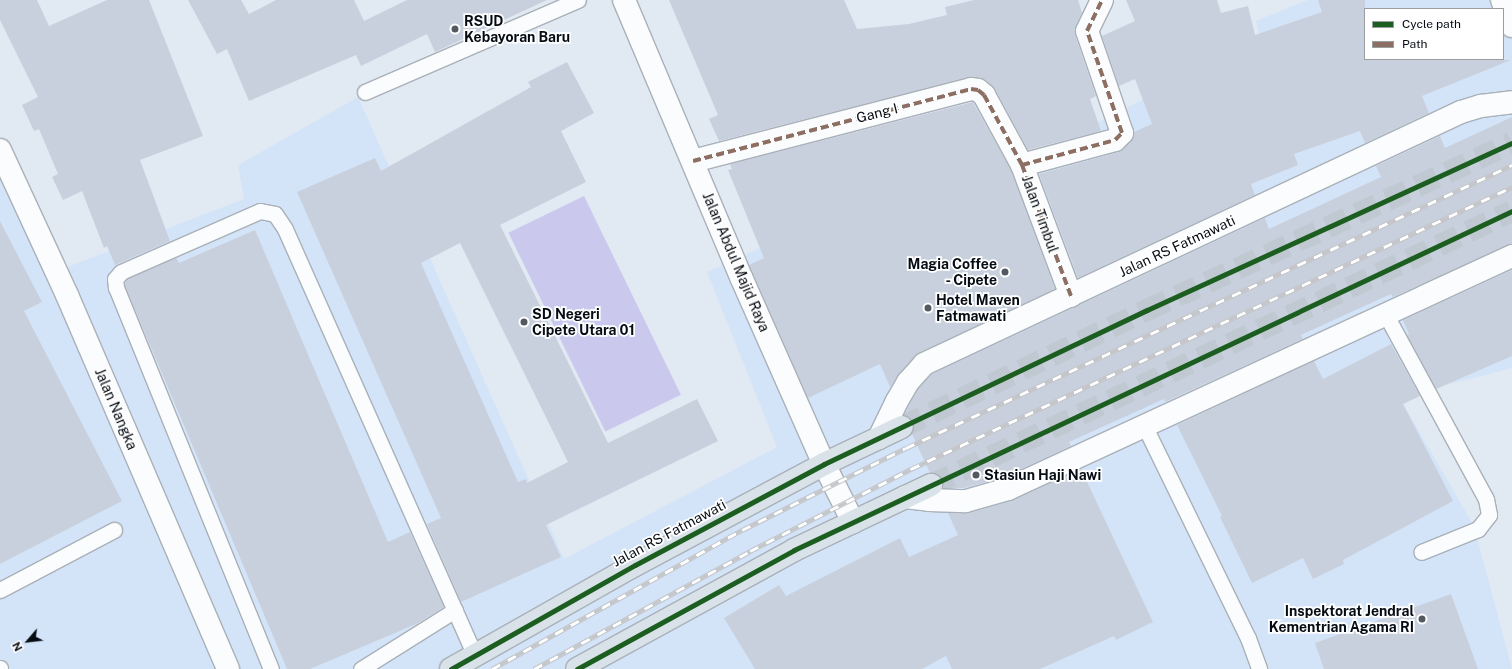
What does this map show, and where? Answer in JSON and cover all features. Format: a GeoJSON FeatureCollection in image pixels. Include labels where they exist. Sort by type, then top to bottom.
{"type":"FeatureCollection","features":[{"type":"Feature","properties":{"kind":"main road","name":"Jalan RS Fatmawati"},"geometry":{"type":"LineString","coordinates":[[451,669],[635,565],[824,464],[902,427]]}},
{"type":"Feature","properties":{"kind":"main road"},"geometry":{"type":"LineString","coordinates":[[576,669],[780,557],[931,485]]}},
{"type":"Feature","properties":{"kind":"street","name":"Jalan Abdul Majid Raya"},"geometry":{"type":"LineString","coordinates":[[624,0],[824,464],[853,522]]}},
{"type":"Feature","properties":{"kind":"street","name":"Jalan Timbul"},"geometry":{"type":"LineString","coordinates":[[1071,296],[1022,165],[1115,140],[1122,133],[1087,31],[1102,0]]}},
{"type":"Feature","properties":{"kind":"street"},"geometry":{"type":"LineString","coordinates":[[1502,0],[1512,26]]}},
{"type":"Feature","properties":{"kind":"street","name":"Gang I"},"geometry":{"type":"LineString","coordinates":[[693,161],[971,89],[978,90],[984,95],[1022,165]]}},
{"type":"Feature","properties":{"kind":"street","name":"Jalan RS Fatmawati"},"geometry":{"type":"LineString","coordinates":[[879,438],[896,401],[908,382],[924,364],[1460,112],[1481,106],[1512,102]]}},
{"type":"Feature","properties":{"kind":"street","name":"Jalan Nangka"},"geometry":{"type":"LineString","coordinates":[[0,150],[67,295],[228,669]]}},
{"type":"Feature","properties":{"kind":"street"},"geometry":{"type":"LineString","coordinates":[[905,497],[951,501],[987,496],[1008,489],[1145,427],[1512,256]]}},
{"type":"Feature","properties":{"kind":"lane"},"geometry":{"type":"LineString","coordinates":[[365,92],[578,0]]}},
{"type":"Feature","properties":{"kind":"lane"},"geometry":{"type":"LineString","coordinates":[[271,669],[116,288],[115,279],[121,272],[260,211],[275,214],[285,229],[475,655]]}},
{"type":"Feature","properties":{"kind":"lane"},"geometry":{"type":"LineString","coordinates":[[1386,315],[1486,499],[1489,515],[1478,529],[1421,552]]}},
{"type":"Feature","properties":{"kind":"lane"},"geometry":{"type":"LineString","coordinates":[[1145,427],[1248,638],[1259,669]]}},
{"type":"Feature","properties":{"kind":"lane"},"geometry":{"type":"LineString","coordinates":[[0,590],[114,530]]}},
{"type":"Feature","properties":{"kind":"lane"},"geometry":{"type":"LineString","coordinates":[[361,669],[456,610]]}},
{"type":"Feature","properties":{"kind":"shaded area"},"geometry":{"type":"Polygon","coordinates":[[[1308,0],[1512,0],[1512,368],[1399,397],[1474,526],[1512,669],[0,669],[0,151],[65,268],[244,199],[238,165],[358,97],[564,559],[777,447],[707,272],[839,212],[1028,217],[1010,167],[1146,98],[1277,112],[1256,21],[1308,0]]]}},
{"type":"Feature","properties":{"kind":"shaded area"},"geometry":{"type":"Polygon","coordinates":[[[584,196],[681,395],[605,431],[509,233],[584,196]]]}},
{"type":"Feature","properties":{"kind":"building"},"geometry":{"type":"Polygon","coordinates":[[[0,0],[37,0],[49,26],[107,0],[149,0],[203,136],[140,160],[170,241],[115,265],[107,246],[104,248],[82,191],[63,200],[52,177],[58,174],[39,129],[34,131],[22,105],[38,97],[0,20],[0,0]]]}},
{"type":"Feature","properties":{"kind":"building"},"geometry":{"type":"Polygon","coordinates":[[[188,0],[241,0],[249,14],[276,0],[354,0],[364,21],[407,0],[547,0],[435,52],[427,34],[361,66],[356,55],[249,101],[227,49],[217,54],[188,0]]]}},
{"type":"Feature","properties":{"kind":"building"},"geometry":{"type":"Polygon","coordinates":[[[669,0],[844,0],[857,29],[909,24],[947,15],[945,7],[974,0],[1078,0],[1082,13],[1076,26],[1075,35],[1096,96],[1090,99],[1101,131],[1028,150],[995,89],[986,80],[972,77],[719,141],[709,119],[718,115],[669,0]]]}},
{"type":"Feature","properties":{"kind":"building"},"geometry":{"type":"Polygon","coordinates":[[[1126,0],[1217,0],[1221,13],[1248,6],[1255,35],[1322,12],[1318,0],[1365,0],[1364,60],[1511,60],[1422,96],[1429,113],[1365,143],[1360,131],[1294,154],[1298,165],[1251,184],[1255,195],[1078,278],[1039,174],[1119,152],[1131,142],[1134,132],[1152,124],[1135,79],[1119,86],[1102,36],[1135,21],[1126,0]]]}},
{"type":"Feature","properties":{"kind":"building"},"geometry":{"type":"Polygon","coordinates":[[[567,62],[594,113],[561,131],[586,182],[500,225],[608,443],[697,399],[718,441],[546,525],[561,557],[461,602],[427,524],[441,518],[297,192],[375,158],[381,171],[531,87],[528,82],[567,62]],[[460,243],[421,263],[518,482],[526,479],[527,483],[568,462],[460,243]]]}},
{"type":"Feature","properties":{"kind":"building"},"geometry":{"type":"Polygon","coordinates":[[[973,102],[1011,170],[1055,289],[919,353],[899,374],[890,387],[880,364],[808,398],[749,265],[764,258],[728,170],[732,169],[730,164],[973,102]]]}},
{"type":"Feature","properties":{"kind":"building"},"geometry":{"type":"Polygon","coordinates":[[[1512,117],[1512,244],[1393,297],[1391,294],[1301,335],[1303,339],[1165,402],[1164,399],[1069,442],[1071,446],[1004,477],[964,488],[943,488],[942,480],[938,475],[930,473],[912,434],[913,422],[904,415],[918,389],[932,374],[1265,218],[1269,229],[1381,177],[1376,166],[1440,136],[1445,148],[1512,117]]]}},
{"type":"Feature","properties":{"kind":"building"},"geometry":{"type":"Polygon","coordinates":[[[0,221],[42,302],[24,311],[122,501],[0,564],[0,221]]]}},
{"type":"Feature","properties":{"kind":"building"},"geometry":{"type":"Polygon","coordinates":[[[255,230],[388,542],[410,532],[444,607],[416,624],[310,669],[287,669],[125,286],[126,279],[176,257],[179,263],[255,230]]]}},
{"type":"Feature","properties":{"kind":"building"},"geometry":{"type":"Polygon","coordinates":[[[1512,270],[1512,356],[1436,389],[1407,335],[1409,334],[1403,320],[1512,270]]]}},
{"type":"Feature","properties":{"kind":"building"},"geometry":{"type":"Polygon","coordinates":[[[1391,344],[1420,396],[1403,404],[1453,501],[1343,560],[1344,564],[1313,579],[1303,558],[1252,583],[1220,517],[1222,516],[1177,425],[1314,361],[1323,379],[1391,344]]]}},
{"type":"Feature","properties":{"kind":"building"},"geometry":{"type":"Polygon","coordinates":[[[1081,469],[1153,622],[1116,640],[1114,636],[1040,669],[952,669],[946,656],[922,669],[755,669],[724,618],[779,585],[786,596],[900,538],[909,557],[958,535],[948,513],[969,513],[1011,501],[1081,469]]]}},
{"type":"Feature","properties":{"kind":"building","name":"Inspektorat Jendral Kementrian Agama RI"},"geometry":{"type":"Polygon","coordinates":[[[1451,594],[1478,669],[1324,669],[1315,643],[1451,594]]]}},
{"type":"Feature","properties":{"kind":"tunnel"},"geometry":{"type":"LineString","coordinates":[[902,427],[1147,310],[1512,143]]}},
{"type":"Feature","properties":{"kind":"tunnel"},"geometry":{"type":"LineString","coordinates":[[931,485],[1512,211]]}},
{"type":"Feature","properties":{"kind":"railway"},"geometry":{"type":"LineString","coordinates":[[492,669],[742,530],[906,448],[1512,165]]}},
{"type":"Feature","properties":{"kind":"railway"},"geometry":{"type":"LineString","coordinates":[[534,669],[750,551],[911,469],[1512,187]]}},
{"type":"Feature","properties":{"kind":"marked path"},"geometry":{"type":"LineString","coordinates":[[1071,296],[1022,165],[1115,140],[1122,133],[1087,31],[1102,0]]}},
{"type":"Feature","properties":{"kind":"marked path"},"geometry":{"type":"LineString","coordinates":[[693,161],[971,89],[978,90],[984,95],[1022,165]]}},
{"type":"Feature","properties":{"kind":"cycle path"},"geometry":{"type":"LineString","coordinates":[[451,669],[635,565],[824,464],[1147,310],[1512,143]]}},
{"type":"Feature","properties":{"kind":"cycle path"},"geometry":{"type":"LineString","coordinates":[[577,669],[794,550],[1512,211]]}},
{"type":"Feature","properties":{"kind":"place","name":"RSUD Kebayoran Baru"},"geometry":{"type":"Point","coordinates":[455,29]}},
{"type":"Feature","properties":{"kind":"place","name":"Magia Coffee - Cipete"},"geometry":{"type":"Point","coordinates":[1005,272]}},
{"type":"Feature","properties":{"kind":"place","name":"Hotel Maven Fatmawati"},"geometry":{"type":"Point","coordinates":[928,308]}},
{"type":"Feature","properties":{"kind":"place","name":"SD Negeri Cipete Utara 01"},"geometry":{"type":"Point","coordinates":[524,322]}},
{"type":"Feature","properties":{"kind":"place","name":"Stasiun Haji Nawi"},"geometry":{"type":"Point","coordinates":[976,475]}},
{"type":"Feature","properties":{"kind":"place","name":"Inspektorat Jendral Kementrian Agama RI"},"geometry":{"type":"Point","coordinates":[1422,619]}}]}
